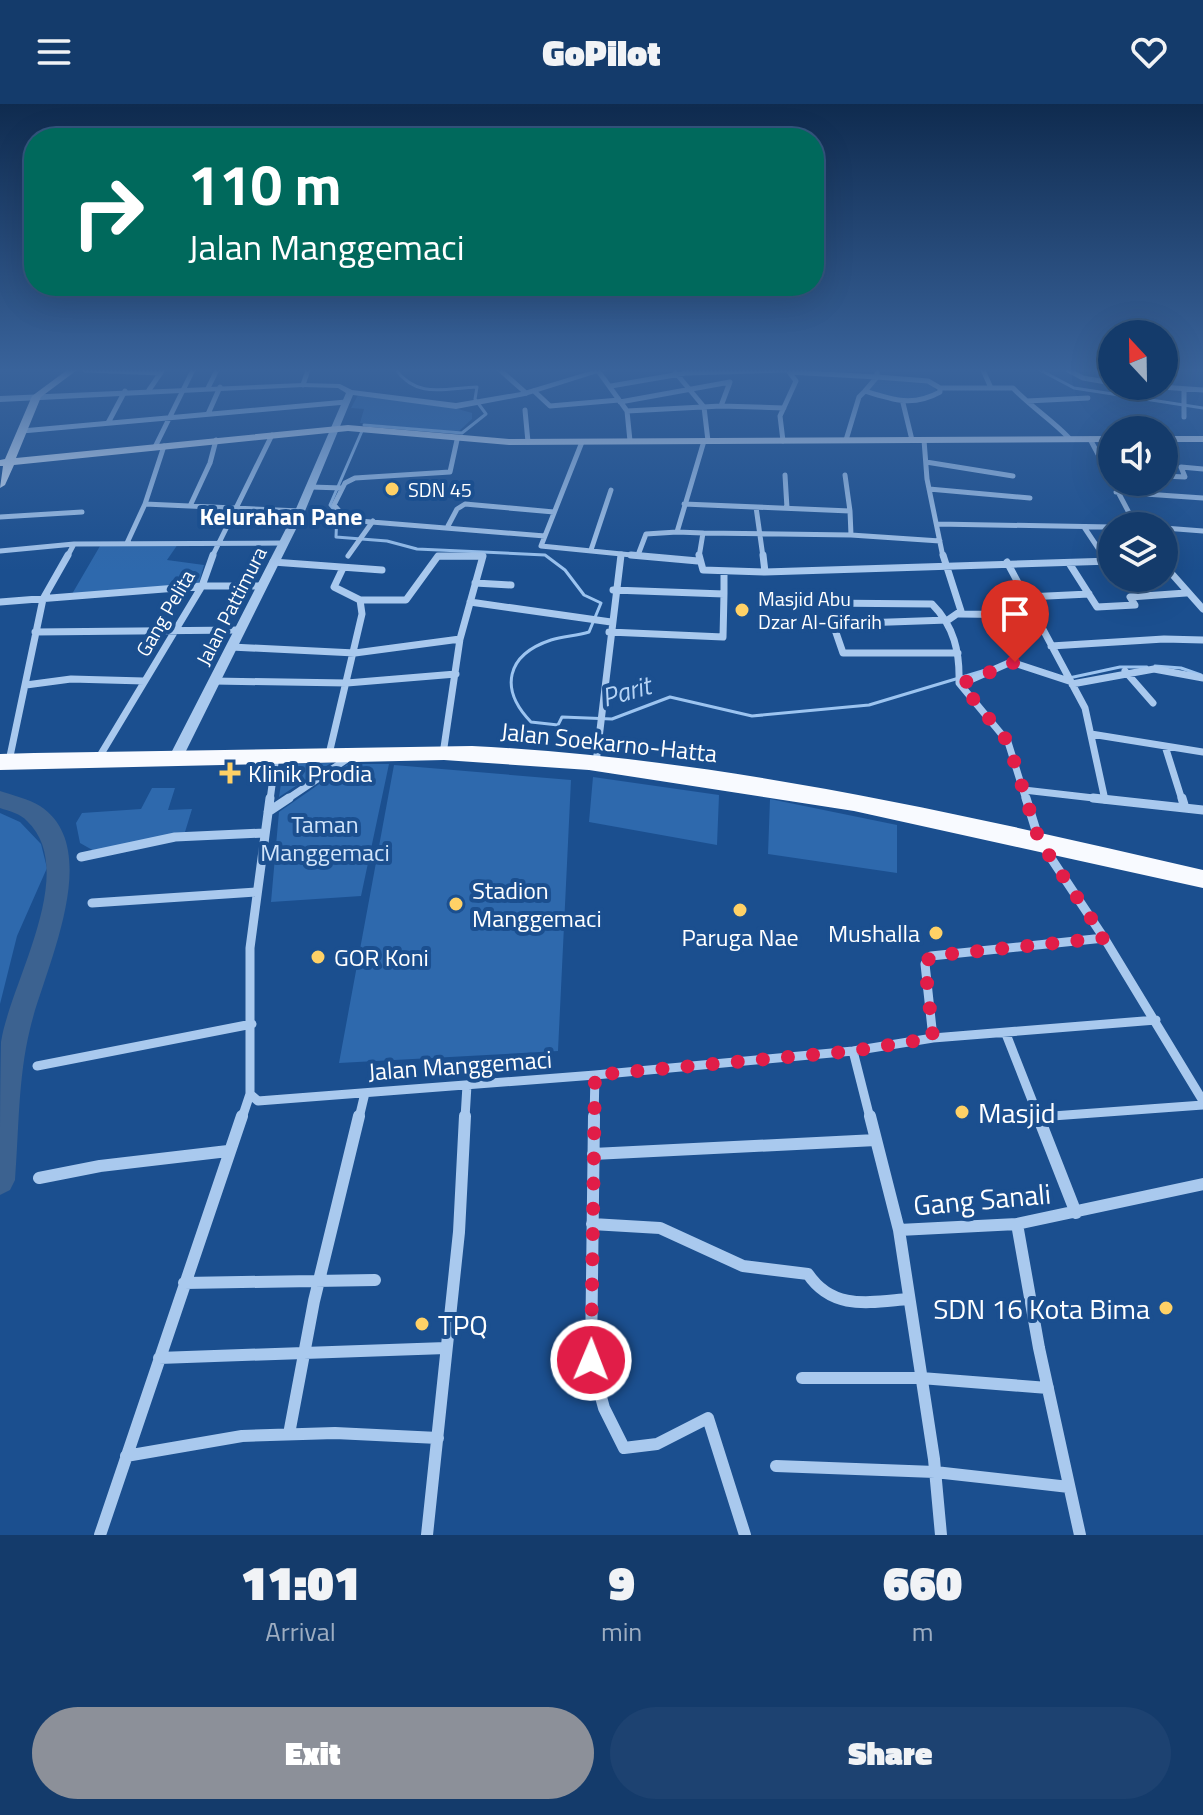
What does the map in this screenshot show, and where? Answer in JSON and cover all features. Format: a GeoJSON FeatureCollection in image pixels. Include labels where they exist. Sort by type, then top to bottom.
{"type":"FeatureCollection","features":[{"type":"Feature","properties":{"kind":"highway","name":"Jalan Soekarno-Hatta"},"geometry":{"type":"LineString","coordinates":[[5,761],[177,755],[443,754],[596,764],[760,785],[1039,840],[1203,879]]}},
{"type":"Feature","properties":{"kind":"main road"},"geometry":{"type":"LineString","coordinates":[[0,485],[4,463],[19,437]]}},
{"type":"Feature","properties":{"kind":"main road"},"geometry":{"type":"LineString","coordinates":[[4,463],[252,437]]}},
{"type":"Feature","properties":{"kind":"main road"},"geometry":{"type":"LineString","coordinates":[[422,437],[528,442],[1098,439]]}},
{"type":"Feature","properties":{"kind":"main road"},"geometry":{"type":"LineString","coordinates":[[1178,439],[1203,439]]}},
{"type":"Feature","properties":{"kind":"street"},"geometry":{"type":"LineString","coordinates":[[127,543],[145,504],[162,437]]}},
{"type":"Feature","properties":{"kind":"street","name":"Gang Pelita"},"geometry":{"type":"LineString","coordinates":[[97,759],[202,586],[217,543],[271,437]]}},
{"type":"Feature","properties":{"kind":"street","name":"Jalan Pattimura"},"geometry":{"type":"LineString","coordinates":[[177,755],[259,586],[300,511],[333,437]]}},
{"type":"Feature","properties":{"kind":"street"},"geometry":{"type":"LineString","coordinates":[[528,437],[528,442]]}},
{"type":"Feature","properties":{"kind":"street"},"geometry":{"type":"LineString","coordinates":[[630,437],[630,441]]}},
{"type":"Feature","properties":{"kind":"street"},"geometry":{"type":"LineString","coordinates":[[677,532],[706,437]]}},
{"type":"Feature","properties":{"kind":"street"},"geometry":{"type":"LineString","coordinates":[[782,437],[783,441]]}},
{"type":"Feature","properties":{"kind":"street"},"geometry":{"type":"LineString","coordinates":[[917,437],[926,462],[945,565],[961,609],[948,620],[833,624],[843,653],[958,653]]}},
{"type":"Feature","properties":{"kind":"street"},"geometry":{"type":"LineString","coordinates":[[1090,439],[1098,452]]}},
{"type":"Feature","properties":{"kind":"street"},"geometry":{"type":"LineString","coordinates":[[190,506],[210,463],[216,440]]}},
{"type":"Feature","properties":{"kind":"street"},"geometry":{"type":"LineString","coordinates":[[457,440],[450,472],[349,480],[340,488],[334,504],[342,517],[545,536]]}},
{"type":"Feature","properties":{"kind":"street"},"geometry":{"type":"LineString","coordinates":[[582,442],[541,546],[698,561]]}},
{"type":"Feature","properties":{"kind":"street"},"geometry":{"type":"LineString","coordinates":[[926,462],[1013,476]]}},
{"type":"Feature","properties":{"kind":"street"},"geometry":{"type":"LineString","coordinates":[[1178,477],[1185,477],[1181,467],[1203,469]]}},
{"type":"Feature","properties":{"kind":"street"},"geometry":{"type":"LineString","coordinates":[[785,475],[787,508]]}},
{"type":"Feature","properties":{"kind":"street"},"geometry":{"type":"LineString","coordinates":[[845,475],[851,535]]}},
{"type":"Feature","properties":{"kind":"street"},"geometry":{"type":"LineString","coordinates":[[311,487],[340,488]]}},
{"type":"Feature","properties":{"kind":"street"},"geometry":{"type":"LineString","coordinates":[[929,489],[1030,498]]}},
{"type":"Feature","properties":{"kind":"street"},"geometry":{"type":"LineString","coordinates":[[591,550],[611,490]]}},
{"type":"Feature","properties":{"kind":"street"},"geometry":{"type":"LineString","coordinates":[[1174,496],[1203,498]]}},
{"type":"Feature","properties":{"kind":"street"},"geometry":{"type":"LineString","coordinates":[[145,504],[300,511]]}},
{"type":"Feature","properties":{"kind":"street"},"geometry":{"type":"LineString","coordinates":[[448,526],[457,509],[468,504],[554,512]]}},
{"type":"Feature","properties":{"kind":"street"},"geometry":{"type":"LineString","coordinates":[[684,504],[850,511]]}},
{"type":"Feature","properties":{"kind":"street"},"geometry":{"type":"LineString","coordinates":[[756,507],[765,572]]}},
{"type":"Feature","properties":{"kind":"street"},"geometry":{"type":"LineString","coordinates":[[0,517],[82,512]]}},
{"type":"Feature","properties":{"kind":"street"},"geometry":{"type":"LineString","coordinates":[[348,556],[373,521]]}},
{"type":"Feature","properties":{"kind":"street"},"geometry":{"type":"LineString","coordinates":[[937,524],[1098,527]]}},
{"type":"Feature","properties":{"kind":"street"},"geometry":{"type":"LineString","coordinates":[[1084,527],[1098,546]]}},
{"type":"Feature","properties":{"kind":"street"},"geometry":{"type":"LineString","coordinates":[[1178,529],[1202,532]]}},
{"type":"Feature","properties":{"kind":"street"},"geometry":{"type":"LineString","coordinates":[[638,555],[647,533],[851,535],[940,541]]}},
{"type":"Feature","properties":{"kind":"street"},"geometry":{"type":"LineString","coordinates":[[703,533],[698,561],[701,569],[724,573],[1098,562]]}},
{"type":"Feature","properties":{"kind":"street"},"geometry":{"type":"LineString","coordinates":[[0,551],[74,544],[284,543]]}},
{"type":"Feature","properties":{"kind":"street"},"geometry":{"type":"LineString","coordinates":[[5,761],[26,685],[43,599],[74,544]]}},
{"type":"Feature","properties":{"kind":"street"},"geometry":{"type":"LineString","coordinates":[[596,764],[605,712],[613,590],[621,554]]}},
{"type":"Feature","properties":{"kind":"street"},"geometry":{"type":"LineString","coordinates":[[343,568],[334,587],[360,600],[400,602],[412,596],[438,556],[483,556],[460,639],[443,754]]}},
{"type":"Feature","properties":{"kind":"street"},"geometry":{"type":"LineString","coordinates":[[273,562],[382,570]]}},
{"type":"Feature","properties":{"kind":"street"},"geometry":{"type":"LineString","coordinates":[[1007,562],[1085,708],[1105,800]]}},
{"type":"Feature","properties":{"kind":"street"},"geometry":{"type":"LineString","coordinates":[[1069,563],[1097,607],[1135,605],[1130,597],[1203,597]]}},
{"type":"Feature","properties":{"kind":"street"},"geometry":{"type":"LineString","coordinates":[[609,632],[723,637],[724,573]]}},
{"type":"Feature","properties":{"kind":"street"},"geometry":{"type":"LineString","coordinates":[[1178,582],[1203,609]]}},
{"type":"Feature","properties":{"kind":"street"},"geometry":{"type":"LineString","coordinates":[[475,583],[511,585]]}},
{"type":"Feature","properties":{"kind":"street"},"geometry":{"type":"LineString","coordinates":[[0,602],[202,586],[259,586]]}},
{"type":"Feature","properties":{"kind":"street"},"geometry":{"type":"LineString","coordinates":[[613,590],[724,594]]}},
{"type":"Feature","properties":{"kind":"street"},"geometry":{"type":"LineString","coordinates":[[1027,597],[1089,594]]}},
{"type":"Feature","properties":{"kind":"street"},"geometry":{"type":"LineString","coordinates":[[329,754],[361,628],[360,600]]}},
{"type":"Feature","properties":{"kind":"street"},"geometry":{"type":"LineString","coordinates":[[470,602],[611,622]]}},
{"type":"Feature","properties":{"kind":"street"},"geometry":{"type":"LineString","coordinates":[[823,603],[928,604],[948,620],[958,653],[959,680],[1008,742],[1039,840],[1156,1020],[1203,1103],[1039,1117]]}},
{"type":"Feature","properties":{"kind":"street"},"geometry":{"type":"LineString","coordinates":[[958,614],[1036,615]]}},
{"type":"Feature","properties":{"kind":"street"},"geometry":{"type":"LineString","coordinates":[[35,632],[239,630]]}},
{"type":"Feature","properties":{"kind":"street"},"geometry":{"type":"LineString","coordinates":[[1051,646],[1116,644],[1172,637],[1203,640]]}},
{"type":"Feature","properties":{"kind":"street"},"geometry":{"type":"LineString","coordinates":[[231,647],[355,653],[460,639]]}},
{"type":"Feature","properties":{"kind":"street"},"geometry":{"type":"LineString","coordinates":[[959,680],[1011,662],[1071,680],[1125,671],[1175,669],[1203,678]]}},
{"type":"Feature","properties":{"kind":"street"},"geometry":{"type":"LineString","coordinates":[[1125,671],[1153,703]]}},
{"type":"Feature","properties":{"kind":"street"},"geometry":{"type":"LineString","coordinates":[[213,681],[347,683],[456,674]]}},
{"type":"Feature","properties":{"kind":"street"},"geometry":{"type":"LineString","coordinates":[[26,685],[86,679],[144,681]]}},
{"type":"Feature","properties":{"kind":"street"},"geometry":{"type":"LineString","coordinates":[[1091,734],[1203,752]]}},
{"type":"Feature","properties":{"kind":"street"},"geometry":{"type":"LineString","coordinates":[[1165,746],[1185,808]]}},
{"type":"Feature","properties":{"kind":"street"},"geometry":{"type":"LineString","coordinates":[[268,812],[354,754]]}},
{"type":"Feature","properties":{"kind":"street"},"geometry":{"type":"LineString","coordinates":[[100,1535],[228,1151],[250,1094],[250,948],[276,756]]}},
{"type":"Feature","properties":{"kind":"street"},"geometry":{"type":"LineString","coordinates":[[1024,790],[1203,810]]}},
{"type":"Feature","properties":{"kind":"street"},"geometry":{"type":"LineString","coordinates":[[81,857],[175,837],[264,833]]}},
{"type":"Feature","properties":{"kind":"street"},"geometry":{"type":"LineString","coordinates":[[92,903],[257,892]]}},
{"type":"Feature","properties":{"kind":"street"},"geometry":{"type":"LineString","coordinates":[[933,1038],[925,964],[931,956],[1104,938]]}},
{"type":"Feature","properties":{"kind":"street","name":"Jalan Manggemaci"},"geometry":{"type":"LineString","coordinates":[[250,1094],[258,1101],[595,1075],[853,1051],[933,1038],[1156,1020]]}},
{"type":"Feature","properties":{"kind":"street"},"geometry":{"type":"LineString","coordinates":[[37,1066],[252,1024]]}},
{"type":"Feature","properties":{"kind":"street"},"geometry":{"type":"LineString","coordinates":[[1006,1034],[1076,1213]]}},
{"type":"Feature","properties":{"kind":"street","name":"Gang Sanali"},"geometry":{"type":"LineString","coordinates":[[853,1051],[899,1230],[1017,1224],[1203,1184]]}},
{"type":"Feature","properties":{"kind":"street"},"geometry":{"type":"LineString","coordinates":[[595,1075],[591,1360],[609,1420],[624,1448],[635,1450],[674,1438],[708,1418],[745,1535]]}},
{"type":"Feature","properties":{"kind":"street"},"geometry":{"type":"LineString","coordinates":[[427,1535],[459,1232],[467,1085]]}},
{"type":"Feature","properties":{"kind":"street"},"geometry":{"type":"LineString","coordinates":[[289,1434],[319,1281],[365,1093]]}},
{"type":"Feature","properties":{"kind":"street"},"geometry":{"type":"LineString","coordinates":[[593,1154],[876,1140]]}},
{"type":"Feature","properties":{"kind":"street"},"geometry":{"type":"LineString","coordinates":[[39,1178],[100,1166],[228,1151]]}},
{"type":"Feature","properties":{"kind":"street"},"geometry":{"type":"LineString","coordinates":[[592,1224],[660,1228],[743,1266],[808,1274],[817,1292],[834,1302],[909,1299]]}},
{"type":"Feature","properties":{"kind":"street"},"geometry":{"type":"LineString","coordinates":[[1017,1224],[1080,1535]]}},
{"type":"Feature","properties":{"kind":"street"},"geometry":{"type":"LineString","coordinates":[[899,1230],[935,1472],[941,1535]]}},
{"type":"Feature","properties":{"kind":"street"},"geometry":{"type":"LineString","coordinates":[[184,1283],[375,1280]]}},
{"type":"Feature","properties":{"kind":"street"},"geometry":{"type":"LineString","coordinates":[[159,1358],[446,1348]]}},
{"type":"Feature","properties":{"kind":"street"},"geometry":{"type":"LineString","coordinates":[[802,1378],[921,1378],[1048,1388]]}},
{"type":"Feature","properties":{"kind":"street"},"geometry":{"type":"LineString","coordinates":[[126,1456],[242,1436],[289,1434],[438,1438]]}},
{"type":"Feature","properties":{"kind":"street"},"geometry":{"type":"LineString","coordinates":[[776,1466],[935,1472],[1069,1487]]}},
{"type":"Feature","properties":{"kind":"green space"},"geometry":{"type":"Polygon","coordinates":[[[178,544],[167,560],[204,565],[199,583],[72,594],[100,546],[178,544]]]}},
{"type":"Feature","properties":{"kind":"green space"},"geometry":{"type":"Polygon","coordinates":[[[331,763],[279,797],[284,764],[331,763]]]}},
{"type":"Feature","properties":{"kind":"green space","name":"Taman Manggemaci"},"geometry":{"type":"Polygon","coordinates":[[[348,764],[389,764],[361,896],[271,902],[279,812],[348,764]]]}},
{"type":"Feature","properties":{"kind":"green space"},"geometry":{"type":"Polygon","coordinates":[[[394,765],[571,780],[558,1051],[339,1063],[394,765]]]}},
{"type":"Feature","properties":{"kind":"green space"},"geometry":{"type":"Polygon","coordinates":[[[593,777],[719,795],[717,845],[589,822],[593,777]]]}},
{"type":"Feature","properties":{"kind":"green space"},"geometry":{"type":"Polygon","coordinates":[[[152,788],[175,788],[168,810],[192,809],[185,832],[96,852],[80,843],[76,823],[82,813],[141,809],[152,788]]]}},
{"type":"Feature","properties":{"kind":"green space"},"geometry":{"type":"Polygon","coordinates":[[[770,799],[897,825],[897,873],[768,854],[770,799]]]}},
{"type":"Feature","properties":{"kind":"green space"},"geometry":{"type":"Polygon","coordinates":[[[0,813],[20,822],[41,844],[47,868],[17,936],[0,1004],[0,813]]]}},
{"type":"Feature","properties":{"kind":"waterway","name":"Parit"},"geometry":{"type":"LineString","coordinates":[[360,437],[330,505],[337,513],[336,537],[387,541],[417,549],[545,555],[565,570],[584,595],[601,603],[589,632],[536,646],[516,664],[511,686],[521,710],[531,722],[558,725],[562,717],[612,719],[670,697],[752,716],[869,705],[989,669]]}},
{"type":"Feature","properties":{"kind":"waterway","name":"Parit"},"geometry":{"type":"LineString","coordinates":[[1155,666],[1181,668],[1201,675]]}},
{"type":"Feature","properties":{"kind":"waterway","name":"Parit"},"geometry":{"type":"LineString","coordinates":[[1069,678],[1120,667],[1147,667]]}},
{"type":"Feature","properties":{"kind":"waterway"},"geometry":{"type":"LineString","coordinates":[[0,799],[33,812],[52,834],[58,863],[56,897],[13,1046],[0,1180]]}},
{"type":"Feature","properties":{"kind":"place","name":"SDN 45"},"geometry":{"type":"Point","coordinates":[392,489]}},
{"type":"Feature","properties":{"kind":"place","name":"Masjid Abu Dzar Al-Gifarih"},"geometry":{"type":"Point","coordinates":[742,610]}},
{"type":"Feature","properties":{"kind":"place","name":"Klinik Prodia"},"geometry":{"type":"Point","coordinates":[230,773]}},
{"type":"Feature","properties":{"kind":"place","name":"Stadion Manggemaci"},"geometry":{"type":"Point","coordinates":[456,904]}},
{"type":"Feature","properties":{"kind":"place","name":"Paruga Nae"},"geometry":{"type":"Point","coordinates":[740,910]}},
{"type":"Feature","properties":{"kind":"place","name":"Mushalla"},"geometry":{"type":"Point","coordinates":[936,933]}},
{"type":"Feature","properties":{"kind":"place","name":"GOR Koni"},"geometry":{"type":"Point","coordinates":[318,957]}},
{"type":"Feature","properties":{"kind":"place","name":"Masjid"},"geometry":{"type":"Point","coordinates":[962,1112]}},
{"type":"Feature","properties":{"kind":"place","name":"SDN 16 Kota Bima"},"geometry":{"type":"Point","coordinates":[1166,1308]}},
{"type":"Feature","properties":{"kind":"place","name":"TPQ"},"geometry":{"type":"Point","coordinates":[422,1324]}},
{"type":"Feature","properties":{"kind":"district","name":"Kelurahan Pane"},"geometry":{"type":"Point","coordinates":[281,516]}},
{"type":"Feature","properties":{"kind":"route"},"geometry":{"type":"LineString","coordinates":[[591,1360],[595,1075],[853,1051],[933,1038],[925,964],[931,956],[1104,938],[1039,840],[1002,731],[961,684],[1015,662]]}}]}
